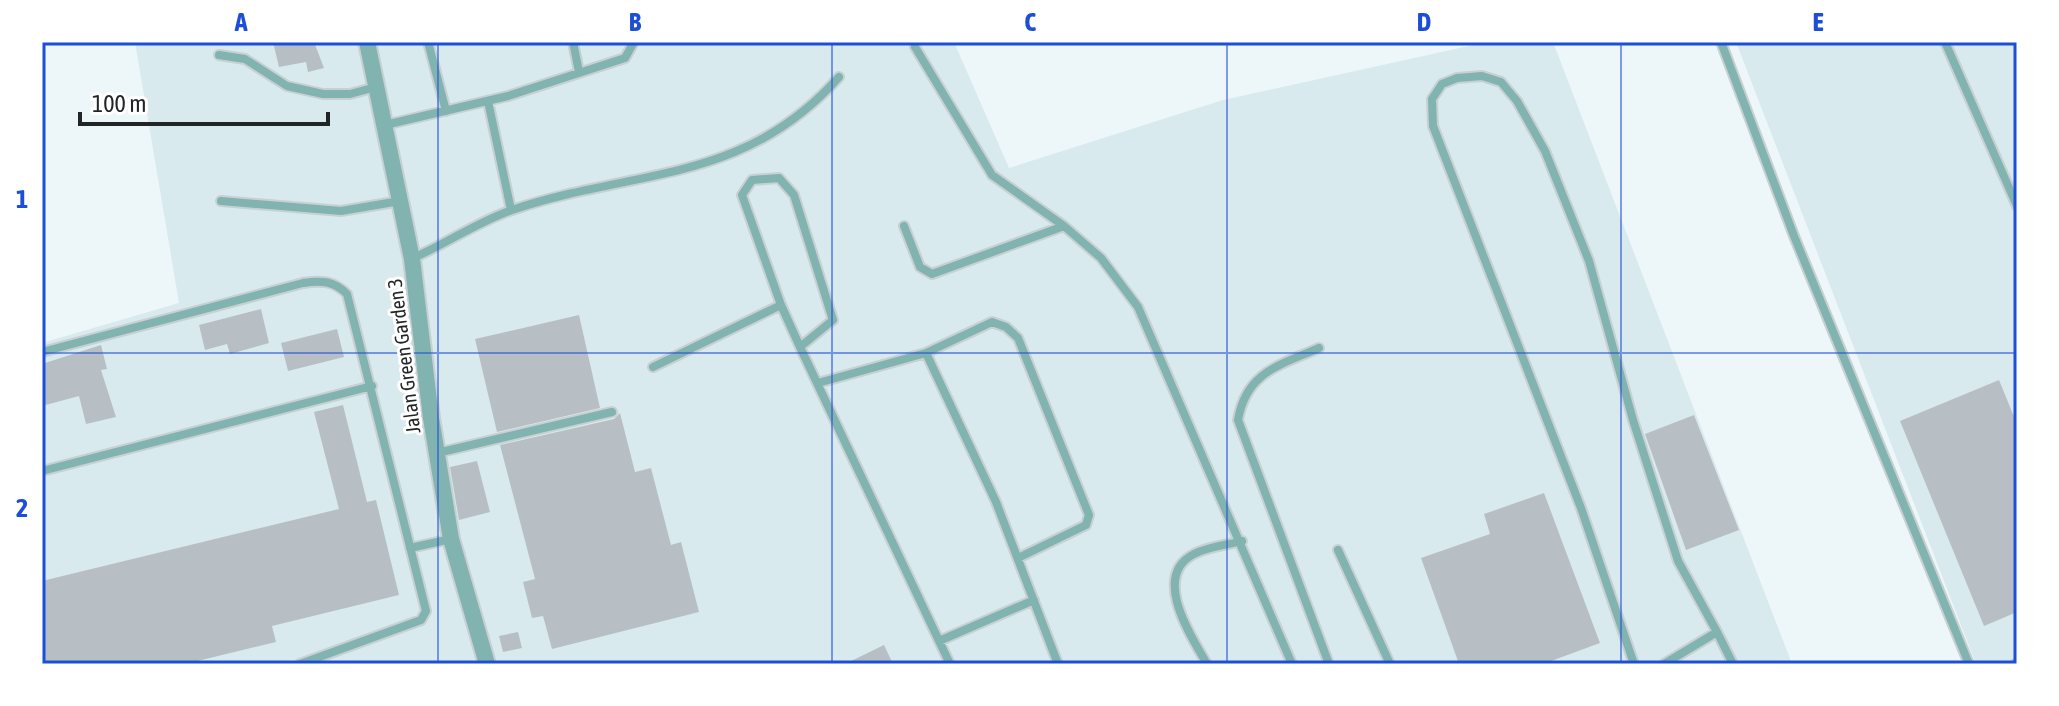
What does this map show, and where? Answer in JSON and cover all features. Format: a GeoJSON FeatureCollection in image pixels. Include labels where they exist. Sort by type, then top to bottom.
{"type":"FeatureCollection","features":[{"type":"Feature","properties":{"kind":"street","name":"Jalan Green Garden 3"},"geometry":{"type":"LineString","coordinates":[[367,42],[412,259],[436,453],[451,539],[487,664]]}},
{"type":"Feature","properties":{"kind":"lane"},"geometry":{"type":"LineString","coordinates":[[428,42],[446,111]]}},
{"type":"Feature","properties":{"kind":"lane"},"geometry":{"type":"LineString","coordinates":[[573,42],[579,72]]}},
{"type":"Feature","properties":{"kind":"lane"},"geometry":{"type":"LineString","coordinates":[[385,125],[488,101],[625,58],[634,42]]}},
{"type":"Feature","properties":{"kind":"lane"},"geometry":{"type":"LineString","coordinates":[[1721,42],[1794,236],[1969,664]]}},
{"type":"Feature","properties":{"kind":"lane"},"geometry":{"type":"LineString","coordinates":[[1945,42],[2017,206]]}},
{"type":"Feature","properties":{"kind":"lane"},"geometry":{"type":"LineString","coordinates":[[915,47],[992,175],[1064,226],[1101,258],[1138,307],[1242,541],[1292,664]]}},
{"type":"Feature","properties":{"kind":"lane"},"geometry":{"type":"LineString","coordinates":[[219,55],[245,59],[287,86],[311,91],[350,94],[376,87]]}},
{"type":"Feature","properties":{"kind":"lane"},"geometry":{"type":"LineString","coordinates":[[1634,664],[1581,508],[1433,126],[1432,99],[1442,84],[1457,78],[1482,76],[1501,82],[1517,101],[1545,151],[1589,261],[1628,406],[1678,561],[1733,664]]}},
{"type":"Feature","properties":{"kind":"lane"},"geometry":{"type":"LineString","coordinates":[[412,259],[511,210],[722,157],[776,133],[811,108],[839,77]]}},
{"type":"Feature","properties":{"kind":"lane"},"geometry":{"type":"LineString","coordinates":[[488,101],[511,210]]}},
{"type":"Feature","properties":{"kind":"lane"},"geometry":{"type":"LineString","coordinates":[[800,347],[833,320],[794,195],[779,178],[752,180],[742,195],[781,305],[800,347],[950,664]]}},
{"type":"Feature","properties":{"kind":"lane"},"geometry":{"type":"LineString","coordinates":[[221,201],[341,211],[400,201]]}},
{"type":"Feature","properties":{"kind":"lane"},"geometry":{"type":"LineString","coordinates":[[904,226],[920,267],[932,274],[1064,226]]}},
{"type":"Feature","properties":{"kind":"lane"},"geometry":{"type":"LineString","coordinates":[[42,352],[319,280],[337,284],[347,294],[426,611],[421,620],[300,664]]}},
{"type":"Feature","properties":{"kind":"lane"},"geometry":{"type":"LineString","coordinates":[[653,367],[781,305]]}},
{"type":"Feature","properties":{"kind":"lane"},"geometry":{"type":"LineString","coordinates":[[818,383],[926,353],[992,322],[1006,327],[1018,338],[1089,515],[1086,525],[1018,558]]}},
{"type":"Feature","properties":{"kind":"lane"},"geometry":{"type":"LineString","coordinates":[[1319,348],[1255,380],[1241,402],[1238,420],[1329,664]]}},
{"type":"Feature","properties":{"kind":"lane"},"geometry":{"type":"LineString","coordinates":[[926,353],[996,502],[1058,664]]}},
{"type":"Feature","properties":{"kind":"lane"},"geometry":{"type":"LineString","coordinates":[[42,471],[372,386]]}},
{"type":"Feature","properties":{"kind":"lane"},"geometry":{"type":"LineString","coordinates":[[436,453],[612,412]]}},
{"type":"Feature","properties":{"kind":"lane"},"geometry":{"type":"LineString","coordinates":[[410,548],[451,539]]}},
{"type":"Feature","properties":{"kind":"lane"},"geometry":{"type":"LineString","coordinates":[[1207,664],[1173,588],[1175,571],[1192,555],[1242,541]]}},
{"type":"Feature","properties":{"kind":"lane"},"geometry":{"type":"LineString","coordinates":[[1338,550],[1390,664]]}},
{"type":"Feature","properties":{"kind":"lane"},"geometry":{"type":"LineString","coordinates":[[939,641],[1034,600]]}},
{"type":"Feature","properties":{"kind":"lane"},"geometry":{"type":"LineString","coordinates":[[1664,664],[1717,632]]}},
{"type":"Feature","properties":{"kind":"shaded area"},"geometry":{"type":"Polygon","coordinates":[[[135,42],[954,42],[1009,168],[1223,100],[1487,42],[1553,42],[1792,664],[42,664],[42,343],[179,303],[135,42]]]}},
{"type":"Feature","properties":{"kind":"shaded area"},"geometry":{"type":"Polygon","coordinates":[[[1736,42],[2017,42],[2017,664],[1976,664],[1736,42]]]}},
{"type":"Feature","properties":{"kind":"building"},"geometry":{"type":"Polygon","coordinates":[[[273,42],[314,42],[324,68],[308,72],[306,62],[279,67],[273,42]]]}},
{"type":"Feature","properties":{"kind":"building"},"geometry":{"type":"Polygon","coordinates":[[[261,309],[269,343],[230,354],[227,344],[205,350],[199,325],[261,309]]]}},
{"type":"Feature","properties":{"kind":"building"},"geometry":{"type":"Polygon","coordinates":[[[579,315],[600,408],[497,432],[475,339],[579,315]]]}},
{"type":"Feature","properties":{"kind":"building"},"geometry":{"type":"Polygon","coordinates":[[[337,329],[344,357],[288,371],[281,343],[337,329]]]}},
{"type":"Feature","properties":{"kind":"building"},"geometry":{"type":"Polygon","coordinates":[[[101,345],[107,369],[101,370],[116,417],[86,424],[79,396],[42,406],[42,364],[101,345]]]}},
{"type":"Feature","properties":{"kind":"building"},"geometry":{"type":"Polygon","coordinates":[[[1999,380],[2017,424],[2017,612],[1984,626],[1900,421],[1999,380]]]}},
{"type":"Feature","properties":{"kind":"building"},"geometry":{"type":"Polygon","coordinates":[[[343,405],[367,502],[376,500],[399,595],[272,626],[276,642],[185,664],[42,664],[42,581],[339,509],[314,412],[343,405]]]}},
{"type":"Feature","properties":{"kind":"building"},"geometry":{"type":"Polygon","coordinates":[[[620,413],[635,472],[651,468],[671,545],[681,542],[699,612],[552,649],[543,616],[532,618],[523,582],[535,579],[500,445],[614,419],[620,413]]]}},
{"type":"Feature","properties":{"kind":"building"},"geometry":{"type":"Polygon","coordinates":[[[1694,415],[1739,530],[1686,550],[1645,434],[1694,415]]]}},
{"type":"Feature","properties":{"kind":"building"},"geometry":{"type":"Polygon","coordinates":[[[477,461],[490,512],[459,520],[450,467],[477,461]]]}},
{"type":"Feature","properties":{"kind":"building"},"geometry":{"type":"Polygon","coordinates":[[[1544,493],[1600,643],[1543,664],[1459,664],[1421,558],[1490,534],[1484,514],[1544,493]]]}},
{"type":"Feature","properties":{"kind":"building"},"geometry":{"type":"Polygon","coordinates":[[[518,632],[522,648],[503,652],[499,636],[518,632]]]}},
{"type":"Feature","properties":{"kind":"building"},"geometry":{"type":"Polygon","coordinates":[[[884,645],[893,664],[845,664],[884,645]]]}}]}
